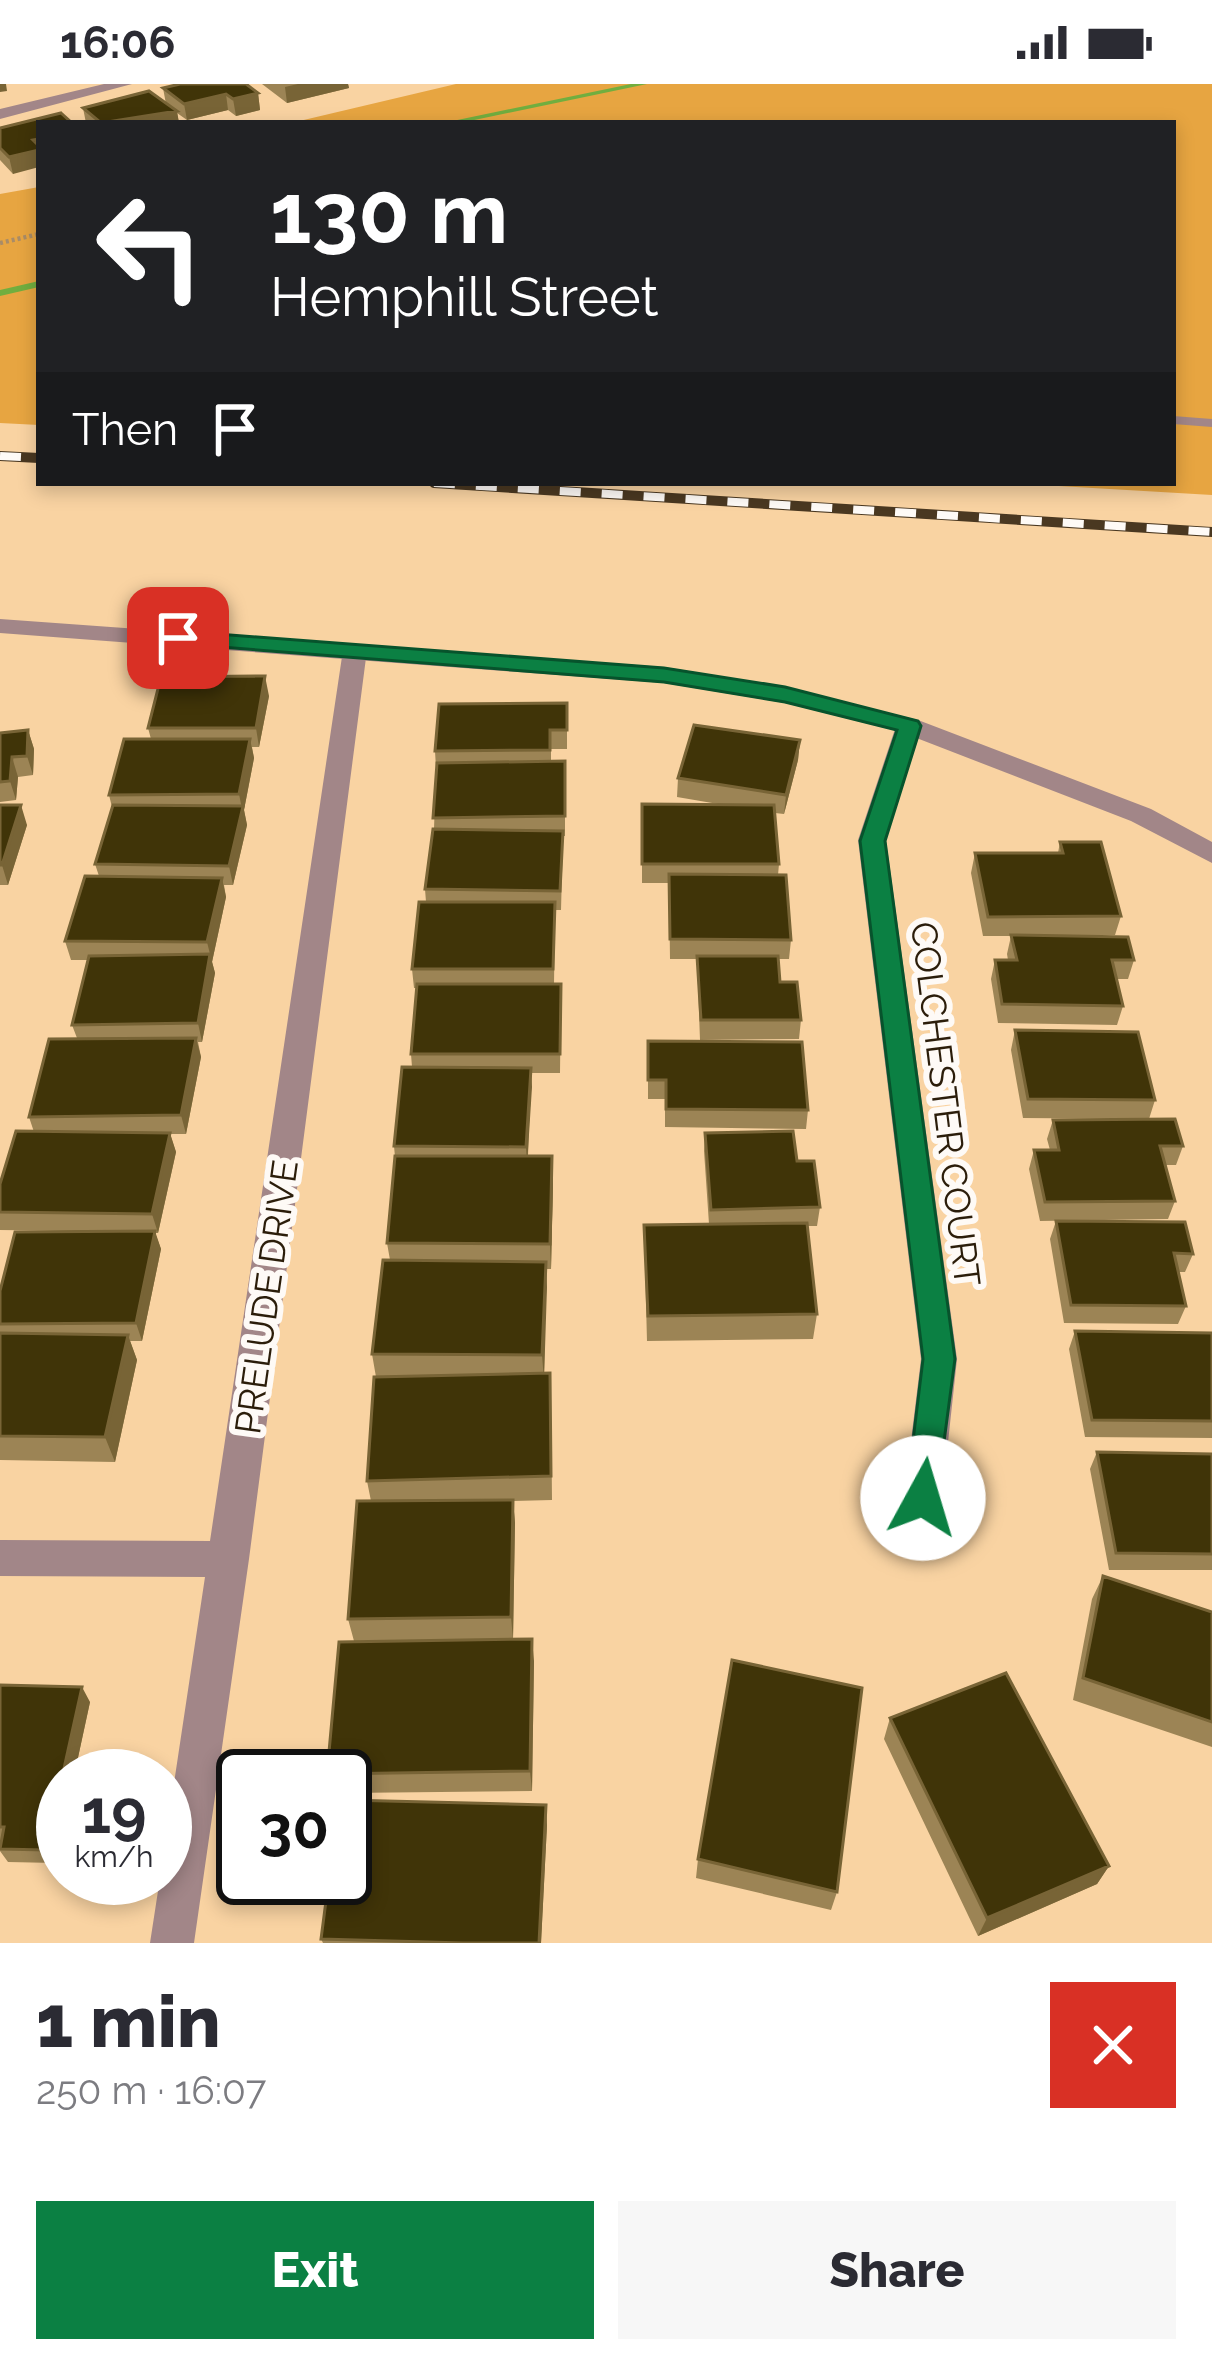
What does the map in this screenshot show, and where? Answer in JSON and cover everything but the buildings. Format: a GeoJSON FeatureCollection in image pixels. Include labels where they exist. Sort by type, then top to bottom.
{"type":"FeatureCollection","features":[{"type":"Feature","properties":{"kind":"street"},"geometry":{"type":"LineString","coordinates":[[0,115],[124,84]]}},
{"type":"Feature","properties":{"kind":"street"},"geometry":{"type":"LineString","coordinates":[[0,626],[664,675],[785,694],[910,726],[1141,815],[1212,854]]}},
{"type":"Feature","properties":{"kind":"street","name":"PRELUDE DRIVE"},"geometry":{"type":"LineString","coordinates":[[172,1943],[230,1559],[355,650]]}},
{"type":"Feature","properties":{"kind":"street","name":"COLCHESTER COURT"},"geometry":{"type":"LineString","coordinates":[[910,726],[872,841],[939,1359],[923,1498]]}},
{"type":"Feature","properties":{"kind":"street"},"geometry":{"type":"LineString","coordinates":[[0,1558],[230,1559]]}},
{"type":"Feature","properties":{"kind":"lane"},"geometry":{"type":"LineString","coordinates":[[1176,420],[1212,423]]}},
{"type":"Feature","properties":{"kind":"path"},"geometry":{"type":"LineString","coordinates":[[0,244],[36,235]]}},
{"type":"Feature","properties":{"kind":"shaded area"},"geometry":{"type":"Polygon","coordinates":[[[456,84],[1212,84],[1212,495],[1060,486],[1176,486],[1176,120],[304,120],[456,84]]]}},
{"type":"Feature","properties":{"kind":"shaded area"},"geometry":{"type":"Polygon","coordinates":[[[36,188],[36,425],[0,423],[0,194],[36,188]]]}},
{"type":"Feature","properties":{"kind":"waterway"},"geometry":{"type":"LineString","coordinates":[[462,120],[643,84]]}},
{"type":"Feature","properties":{"kind":"waterway"},"geometry":{"type":"LineString","coordinates":[[0,293],[36,285]]}},
{"type":"Feature","properties":{"kind":"railway"},"geometry":{"type":"LineString","coordinates":[[0,456],[36,458]]}},
{"type":"Feature","properties":{"kind":"railway"},"geometry":{"type":"LineString","coordinates":[[482,486],[1212,532]]}},
{"type":"Feature","properties":{"kind":"route"},"geometry":{"type":"LineString","coordinates":[[178,638],[664,675],[785,694],[910,726],[872,841],[939,1359],[923,1498]]}}]}
